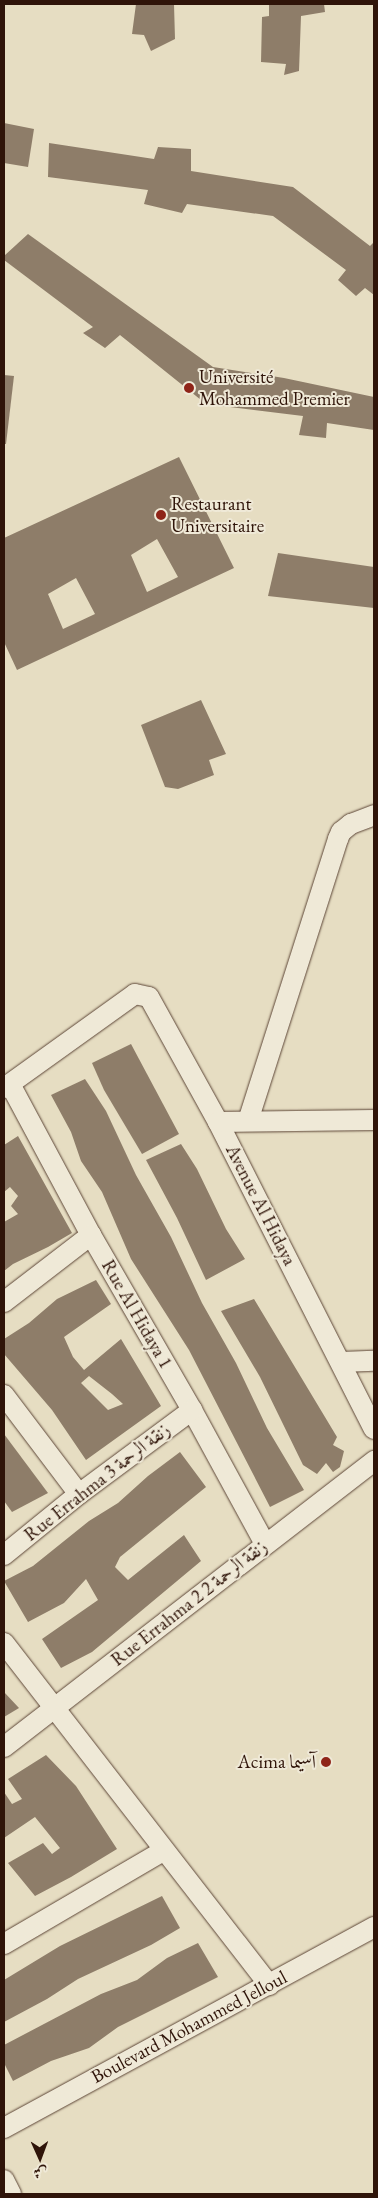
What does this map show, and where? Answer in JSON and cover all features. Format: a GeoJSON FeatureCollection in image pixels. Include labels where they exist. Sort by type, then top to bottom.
{"type":"FeatureCollection","features":[{"type":"Feature","properties":{"kind":"street"},"geometry":{"type":"LineString","coordinates":[[248,1121],[338,839],[342,832],[352,824],[374,815]]}},
{"type":"Feature","properties":{"kind":"street","name":"Avenue Al Hidaya"},"geometry":{"type":"LineString","coordinates":[[7,1086],[135,994],[144,994],[151,999],[218,1122],[374,1429]]}},
{"type":"Feature","properties":{"kind":"street","name":"Rue Al Hidaya 1"},"geometry":{"type":"LineString","coordinates":[[7,1086],[192,1410],[265,1544]]}},
{"type":"Feature","properties":{"kind":"street"},"geometry":{"type":"LineString","coordinates":[[218,1122],[374,1120]]}},
{"type":"Feature","properties":{"kind":"street"},"geometry":{"type":"LineString","coordinates":[[4,1302],[91,1235]]}},
{"type":"Feature","properties":{"kind":"street"},"geometry":{"type":"LineString","coordinates":[[341,1362],[374,1361]]}},
{"type":"Feature","properties":{"kind":"street"},"geometry":{"type":"LineString","coordinates":[[4,1394],[79,1494]]}},
{"type":"Feature","properties":{"kind":"street","name":"Rue Errahma 3 زنقة الرحمة"},"geometry":{"type":"LineString","coordinates":[[4,1554],[79,1494],[192,1410]]}},
{"type":"Feature","properties":{"kind":"street","name":"Rue Errahma 2 2 زنقة الرحمة"},"geometry":{"type":"LineString","coordinates":[[4,1747],[54,1706],[374,1461]]}},
{"type":"Feature","properties":{"kind":"street"},"geometry":{"type":"LineString","coordinates":[[4,1643],[268,1985]]}},
{"type":"Feature","properties":{"kind":"street"},"geometry":{"type":"LineString","coordinates":[[4,1944],[163,1851]]}},
{"type":"Feature","properties":{"kind":"street","name":"Boulevard Mohammed Jelloul"},"geometry":{"type":"LineString","coordinates":[[4,2128],[374,1927]]}},
{"type":"Feature","properties":{"kind":"street"},"geometry":{"type":"LineString","coordinates":[[4,2180],[11,2194]]}},
{"type":"Feature","properties":{"kind":"building"},"geometry":{"type":"Polygon","coordinates":[[[136,4],[174,4],[175,39],[151,51],[144,35],[132,34],[136,4]]]}},
{"type":"Feature","properties":{"kind":"building"},"geometry":{"type":"Polygon","coordinates":[[[269,4],[324,4],[325,12],[301,16],[299,71],[284,75],[286,64],[261,62],[262,17],[269,16],[269,4]]]}},
{"type":"Feature","properties":{"kind":"building"},"geometry":{"type":"Polygon","coordinates":[[[4,123],[34,129],[28,167],[4,163],[4,123]]]}},
{"type":"Feature","properties":{"kind":"building"},"geometry":{"type":"Polygon","coordinates":[[[49,143],[154,159],[158,147],[191,149],[191,171],[293,187],[370,246],[374,242],[374,295],[365,288],[356,296],[338,280],[346,270],[273,216],[187,204],[182,213],[144,204],[148,190],[48,177],[49,143]]]}},
{"type":"Feature","properties":{"kind":"building"},"geometry":{"type":"Polygon","coordinates":[[[28,234],[213,367],[284,378],[374,397],[374,430],[327,423],[326,438],[299,435],[303,416],[206,404],[120,335],[105,348],[83,333],[93,327],[4,260],[4,256],[28,234]]]}},
{"type":"Feature","properties":{"kind":"building"},"geometry":{"type":"Polygon","coordinates":[[[4,375],[14,376],[6,444],[4,444],[4,375]]]}},
{"type":"Feature","properties":{"kind":"building"},"geometry":{"type":"Polygon","coordinates":[[[179,457],[234,568],[17,670],[4,642],[4,538],[179,457]],[[157,539],[131,555],[147,592],[178,577],[157,539]],[[76,578],[48,594],[63,629],[95,614],[76,578]]]}},
{"type":"Feature","properties":{"kind":"building"},"geometry":{"type":"Polygon","coordinates":[[[278,553],[374,567],[374,608],[268,596],[278,553]]]}},
{"type":"Feature","properties":{"kind":"building"},"geometry":{"type":"Polygon","coordinates":[[[201,700],[226,754],[209,760],[214,775],[178,789],[165,787],[141,725],[201,700]]]}},
{"type":"Feature","properties":{"kind":"building"},"geometry":{"type":"Polygon","coordinates":[[[131,1044],[179,1134],[142,1154],[104,1090],[92,1063],[131,1044]]]}},
{"type":"Feature","properties":{"kind":"building"},"geometry":{"type":"Polygon","coordinates":[[[85,1079],[106,1111],[136,1175],[171,1237],[202,1303],[236,1363],[267,1428],[304,1490],[270,1507],[189,1350],[131,1259],[102,1192],[81,1161],[71,1132],[51,1095],[85,1079]]]}},
{"type":"Feature","properties":{"kind":"building"},"geometry":{"type":"Polygon","coordinates":[[[18,1136],[72,1233],[13,1264],[4,1271],[4,1222],[18,1214],[11,1206],[18,1196],[10,1187],[4,1192],[4,1145],[18,1136]]]}},
{"type":"Feature","properties":{"kind":"building"},"geometry":{"type":"Polygon","coordinates":[[[181,1144],[197,1169],[226,1229],[245,1259],[206,1280],[177,1218],[146,1160],[181,1144]]]}},
{"type":"Feature","properties":{"kind":"building"},"geometry":{"type":"Polygon","coordinates":[[[96,1280],[111,1304],[64,1337],[73,1357],[84,1370],[121,1339],[161,1406],[86,1460],[52,1410],[4,1354],[4,1339],[29,1323],[57,1299],[96,1280]],[[89,1376],[81,1383],[108,1410],[123,1404],[89,1376]]]}},
{"type":"Feature","properties":{"kind":"building"},"geometry":{"type":"Polygon","coordinates":[[[254,1299],[337,1437],[333,1445],[344,1451],[340,1467],[333,1472],[326,1463],[317,1474],[303,1465],[260,1377],[221,1311],[254,1299]]]}},
{"type":"Feature","properties":{"kind":"building"},"geometry":{"type":"Polygon","coordinates":[[[4,1434],[48,1493],[12,1512],[4,1501],[4,1434]]]}},
{"type":"Feature","properties":{"kind":"building"},"geometry":{"type":"Polygon","coordinates":[[[180,1452],[206,1487],[120,1557],[115,1567],[128,1580],[184,1535],[201,1561],[92,1652],[61,1668],[42,1639],[98,1600],[86,1579],[64,1603],[28,1622],[4,1581],[33,1566],[89,1521],[118,1503],[148,1476],[180,1452]]]}},
{"type":"Feature","properties":{"kind":"building"},"geometry":{"type":"Polygon","coordinates":[[[4,1692],[19,1708],[4,1717],[4,1692]]]}},
{"type":"Feature","properties":{"kind":"building"},"geometry":{"type":"Polygon","coordinates":[[[46,1755],[76,1786],[117,1849],[35,1896],[8,1863],[43,1843],[52,1854],[60,1848],[35,1817],[4,1838],[4,1792],[12,1804],[22,1799],[8,1779],[46,1755]]]}},
{"type":"Feature","properties":{"kind":"building"},"geometry":{"type":"Polygon","coordinates":[[[162,1896],[180,1928],[151,1945],[78,1979],[47,1999],[4,2022],[4,1980],[60,1946],[162,1896]]]}},
{"type":"Feature","properties":{"kind":"building"},"geometry":{"type":"Polygon","coordinates":[[[198,1943],[218,1977],[118,2027],[89,2048],[51,2061],[13,2081],[4,2063],[4,2045],[101,1994],[137,1980],[167,1958],[198,1943]]]}},
{"type":"Feature","properties":{"kind":"place","name":"Université Mohammed Premier"},"geometry":{"type":"Point","coordinates":[189,388]}},
{"type":"Feature","properties":{"kind":"place","name":"Restaurant Universitaire"},"geometry":{"type":"Point","coordinates":[161,515]}},
{"type":"Feature","properties":{"kind":"place","name":"Acima آسيما"},"geometry":{"type":"Point","coordinates":[326,1762]}}]}
